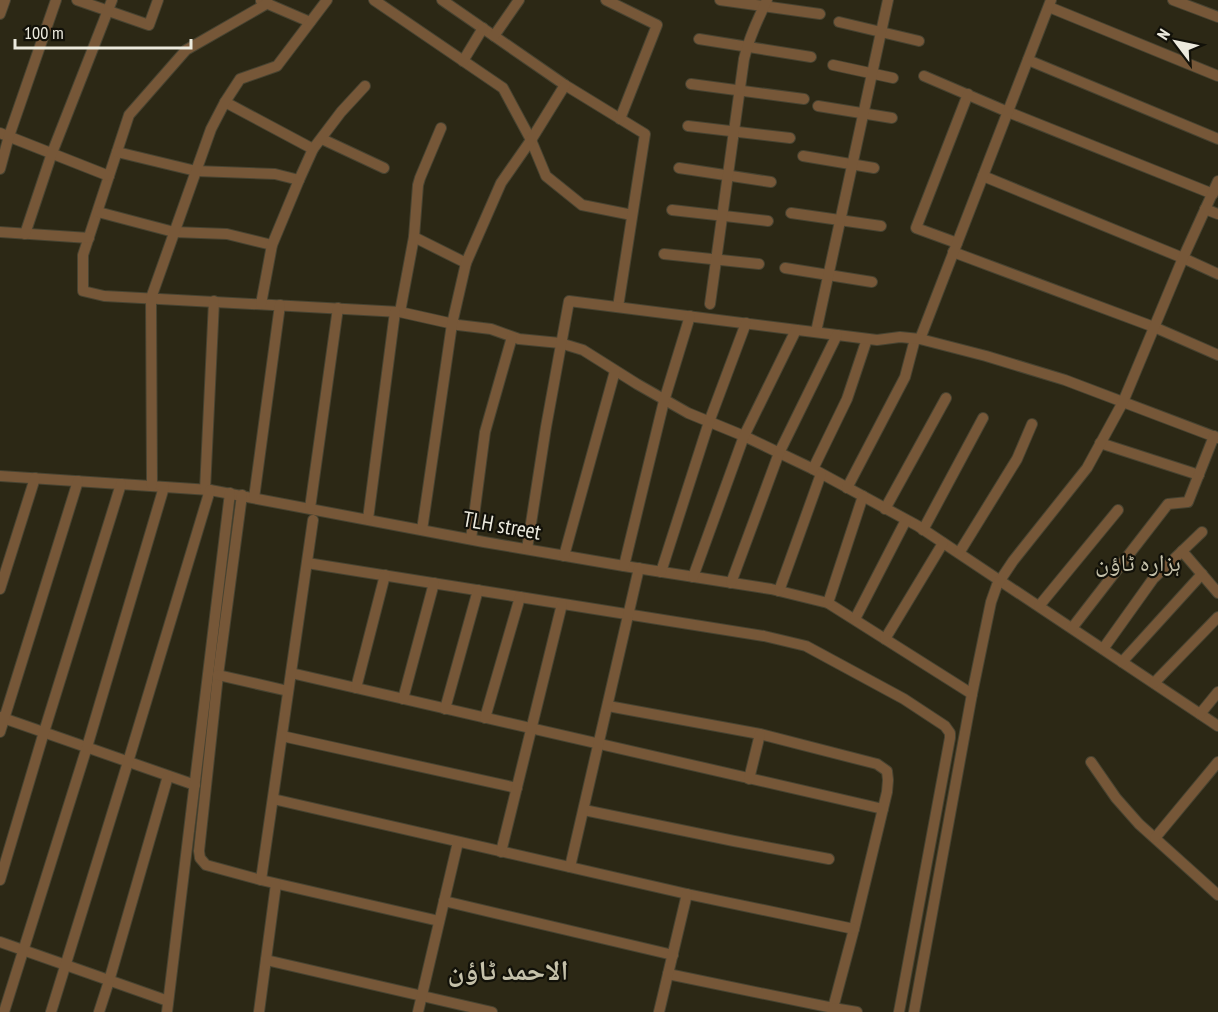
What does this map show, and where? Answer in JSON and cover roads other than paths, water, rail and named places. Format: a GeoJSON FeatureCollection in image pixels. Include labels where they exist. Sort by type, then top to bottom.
{"type":"FeatureCollection","features":[{"type":"Feature","properties":{"kind":"street"},"geometry":{"type":"LineString","coordinates":[[0,14],[5,0]]}},
{"type":"Feature","properties":{"kind":"street"},"geometry":{"type":"LineString","coordinates":[[0,170],[5,134],[56,0]]}},
{"type":"Feature","properties":{"kind":"street"},"geometry":{"type":"LineString","coordinates":[[77,0],[110,5],[149,24],[158,0]]}},
{"type":"Feature","properties":{"kind":"street"},"geometry":{"type":"LineString","coordinates":[[152,486],[151,298],[211,129],[240,79],[277,66],[327,0]]}},
{"type":"Feature","properties":{"kind":"street"},"geometry":{"type":"LineString","coordinates":[[374,0],[503,88],[531,140],[546,176],[582,205],[632,215]]}},
{"type":"Feature","properties":{"kind":"street"},"geometry":{"type":"LineString","coordinates":[[494,36],[519,0]]}},
{"type":"Feature","properties":{"kind":"street"},"geometry":{"type":"LineString","coordinates":[[606,0],[657,25],[620,119]]}},
{"type":"Feature","properties":{"kind":"street"},"geometry":{"type":"LineString","coordinates":[[720,0],[766,3],[820,14]]}},
{"type":"Feature","properties":{"kind":"street"},"geometry":{"type":"LineString","coordinates":[[816,332],[888,0]]}},
{"type":"Feature","properties":{"kind":"street"},"geometry":{"type":"LineString","coordinates":[[1173,0],[1218,17]]}},
{"type":"Feature","properties":{"kind":"street"},"geometry":{"type":"LineString","coordinates":[[310,22],[263,2],[186,50],[129,115],[83,255],[83,291],[104,296],[398,312],[452,324],[491,328],[519,339],[560,344],[583,350],[664,401],[779,453],[923,530],[1218,726]]}},
{"type":"Feature","properties":{"kind":"street"},"geometry":{"type":"LineString","coordinates":[[450,2],[494,36],[565,85],[645,134],[618,307]]}},
{"type":"Feature","properties":{"kind":"street"},"geometry":{"type":"LineString","coordinates":[[710,304],[747,47],[766,3]]}},
{"type":"Feature","properties":{"kind":"street"},"geometry":{"type":"LineString","coordinates":[[848,488],[905,377],[917,339],[1050,4],[1218,76]]}},
{"type":"Feature","properties":{"kind":"street"},"geometry":{"type":"LineString","coordinates":[[25,234],[52,153],[110,5]]}},
{"type":"Feature","properties":{"kind":"street"},"geometry":{"type":"LineString","coordinates":[[839,22],[919,41]]}},
{"type":"Feature","properties":{"kind":"street"},"geometry":{"type":"LineString","coordinates":[[463,61],[483,28]]}},
{"type":"Feature","properties":{"kind":"street"},"geometry":{"type":"LineString","coordinates":[[699,39],[811,57]]}},
{"type":"Feature","properties":{"kind":"street"},"geometry":{"type":"LineString","coordinates":[[1028,60],[1218,140]]}},
{"type":"Feature","properties":{"kind":"street"},"geometry":{"type":"LineString","coordinates":[[833,65],[893,78]]}},
{"type":"Feature","properties":{"kind":"street"},"geometry":{"type":"LineString","coordinates":[[924,76],[1213,194]]}},
{"type":"Feature","properties":{"kind":"street"},"geometry":{"type":"LineString","coordinates":[[691,84],[804,99]]}},
{"type":"Feature","properties":{"kind":"street"},"geometry":{"type":"LineString","coordinates":[[422,530],[452,324],[466,263],[501,183],[565,85]]}},
{"type":"Feature","properties":{"kind":"street"},"geometry":{"type":"LineString","coordinates":[[261,304],[272,244],[298,180],[313,149],[341,112],[365,86]]}},
{"type":"Feature","properties":{"kind":"street"},"geometry":{"type":"LineString","coordinates":[[968,94],[916,228],[955,247],[1218,355]]}},
{"type":"Feature","properties":{"kind":"street"},"geometry":{"type":"LineString","coordinates":[[225,102],[313,149]]}},
{"type":"Feature","properties":{"kind":"street"},"geometry":{"type":"LineString","coordinates":[[818,106],[892,118]]}},
{"type":"Feature","properties":{"kind":"street"},"geometry":{"type":"LineString","coordinates":[[688,126],[790,138]]}},
{"type":"Feature","properties":{"kind":"street"},"geometry":{"type":"LineString","coordinates":[[368,519],[398,312],[414,237],[418,185],[441,128]]}},
{"type":"Feature","properties":{"kind":"street"},"geometry":{"type":"LineString","coordinates":[[5,134],[109,176]]}},
{"type":"Feature","properties":{"kind":"street"},"geometry":{"type":"LineString","coordinates":[[322,139],[384,168]]}},
{"type":"Feature","properties":{"kind":"street"},"geometry":{"type":"LineString","coordinates":[[117,152],[196,171],[275,174],[298,180]]}},
{"type":"Feature","properties":{"kind":"street"},"geometry":{"type":"LineString","coordinates":[[803,156],[874,168]]}},
{"type":"Feature","properties":{"kind":"street"},"geometry":{"type":"LineString","coordinates":[[679,168],[771,182]]}},
{"type":"Feature","properties":{"kind":"street"},"geometry":{"type":"LineString","coordinates":[[983,176],[1218,274]]}},
{"type":"Feature","properties":{"kind":"street"},"geometry":{"type":"LineString","coordinates":[[914,1012],[972,694],[991,602],[997,585],[1013,561],[1087,468],[1123,402],[1218,181]]}},
{"type":"Feature","properties":{"kind":"street"},"geometry":{"type":"LineString","coordinates":[[1205,209],[1218,214]]}},
{"type":"Feature","properties":{"kind":"street"},"geometry":{"type":"LineString","coordinates":[[672,210],[768,221]]}},
{"type":"Feature","properties":{"kind":"street"},"geometry":{"type":"LineString","coordinates":[[98,212],[174,232],[227,234],[272,244]]}},
{"type":"Feature","properties":{"kind":"street"},"geometry":{"type":"LineString","coordinates":[[791,213],[881,226]]}},
{"type":"Feature","properties":{"kind":"street"},"geometry":{"type":"LineString","coordinates":[[0,232],[89,238]]}},
{"type":"Feature","properties":{"kind":"street"},"geometry":{"type":"LineString","coordinates":[[414,237],[466,263]]}},
{"type":"Feature","properties":{"kind":"street"},"geometry":{"type":"LineString","coordinates":[[664,254],[759,264]]}},
{"type":"Feature","properties":{"kind":"street"},"geometry":{"type":"LineString","coordinates":[[785,268],[872,282]]}},
{"type":"Feature","properties":{"kind":"street"},"geometry":{"type":"LineString","coordinates":[[51,1012],[208,490],[214,301]]}},
{"type":"Feature","properties":{"kind":"street"},"geometry":{"type":"LineString","coordinates":[[527,549],[569,301],[876,340],[900,336],[986,356],[1065,380],[1216,437],[1188,502],[1168,504],[1072,628]]}},
{"type":"Feature","properties":{"kind":"street"},"geometry":{"type":"LineString","coordinates":[[254,498],[280,305]]}},
{"type":"Feature","properties":{"kind":"street"},"geometry":{"type":"LineString","coordinates":[[310,508],[338,308]]}},
{"type":"Feature","properties":{"kind":"street"},"geometry":{"type":"LineString","coordinates":[[624,566],[664,401],[690,316]]}},
{"type":"Feature","properties":{"kind":"street"},"geometry":{"type":"LineString","coordinates":[[661,572],[709,422],[746,323]]}},
{"type":"Feature","properties":{"kind":"street"},"geometry":{"type":"LineString","coordinates":[[693,577],[744,436],[796,330]]}},
{"type":"Feature","properties":{"kind":"street"},"geometry":{"type":"LineString","coordinates":[[731,583],[779,453],[837,335]]}},
{"type":"Feature","properties":{"kind":"street"},"geometry":{"type":"LineString","coordinates":[[471,539],[485,432],[512,337]]}},
{"type":"Feature","properties":{"kind":"street"},"geometry":{"type":"LineString","coordinates":[[779,591],[817,472],[847,399],[867,339]]}},
{"type":"Feature","properties":{"kind":"street"},"geometry":{"type":"LineString","coordinates":[[564,556],[615,371]]}},
{"type":"Feature","properties":{"kind":"street"},"geometry":{"type":"LineString","coordinates":[[885,509],[946,398]]}},
{"type":"Feature","properties":{"kind":"street"},"geometry":{"type":"LineString","coordinates":[[923,530],[983,418]]}},
{"type":"Feature","properties":{"kind":"street"},"geometry":{"type":"LineString","coordinates":[[959,553],[1017,459],[1032,424]]}},
{"type":"Feature","properties":{"kind":"street"},"geometry":{"type":"LineString","coordinates":[[1100,443],[1199,475]]}},
{"type":"Feature","properties":{"kind":"street","name":"TLH street"},"geometry":{"type":"LineString","coordinates":[[0,476],[230,493],[564,556],[779,591],[828,603],[972,694]]}},
{"type":"Feature","properties":{"kind":"street"},"geometry":{"type":"LineString","coordinates":[[0,589],[35,478]]}},
{"type":"Feature","properties":{"kind":"street"},"geometry":{"type":"LineString","coordinates":[[0,732],[2,718],[78,481]]}},
{"type":"Feature","properties":{"kind":"street"},"geometry":{"type":"LineString","coordinates":[[0,880],[121,484]]}},
{"type":"Feature","properties":{"kind":"street"},"geometry":{"type":"LineString","coordinates":[[4,1012],[87,747],[164,487]]}},
{"type":"Feature","properties":{"kind":"street"},"geometry":{"type":"LineString","coordinates":[[0,942],[109,981],[168,1006],[230,493]]}},
{"type":"Feature","properties":{"kind":"street"},"geometry":{"type":"LineString","coordinates":[[242,495],[219,675],[200,858],[206,865],[276,884],[439,921]]}},
{"type":"Feature","properties":{"kind":"street"},"geometry":{"type":"LineString","coordinates":[[828,603],[863,496]]}},
{"type":"Feature","properties":{"kind":"street"},"geometry":{"type":"LineString","coordinates":[[1039,606],[1118,510]]}},
{"type":"Feature","properties":{"kind":"street"},"geometry":{"type":"LineString","coordinates":[[261,880],[313,520]]}},
{"type":"Feature","properties":{"kind":"street"},"geometry":{"type":"LineString","coordinates":[[855,619],[906,520]]}},
{"type":"Feature","properties":{"kind":"street"},"geometry":{"type":"LineString","coordinates":[[1103,649],[1153,579],[1202,532]]}},
{"type":"Feature","properties":{"kind":"street"},"geometry":{"type":"LineString","coordinates":[[885,639],[943,543]]}},
{"type":"Feature","properties":{"kind":"street"},"geometry":{"type":"LineString","coordinates":[[1182,551],[1218,593]]}},
{"type":"Feature","properties":{"kind":"street"},"geometry":{"type":"LineString","coordinates":[[307,563],[764,636],[806,646],[904,699],[948,729],[950,738],[899,1012]]}},
{"type":"Feature","properties":{"kind":"street"},"geometry":{"type":"LineString","coordinates":[[570,867],[639,568]]}},
{"type":"Feature","properties":{"kind":"street"},"geometry":{"type":"LineString","coordinates":[[1122,662],[1202,574]]}},
{"type":"Feature","properties":{"kind":"street"},"geometry":{"type":"LineString","coordinates":[[356,688],[385,575]]}},
{"type":"Feature","properties":{"kind":"street"},"geometry":{"type":"LineString","coordinates":[[403,699],[434,584]]}},
{"type":"Feature","properties":{"kind":"street"},"geometry":{"type":"LineString","coordinates":[[445,709],[478,590]]}},
{"type":"Feature","properties":{"kind":"street"},"geometry":{"type":"LineString","coordinates":[[485,718],[520,597]]}},
{"type":"Feature","properties":{"kind":"street"},"geometry":{"type":"LineString","coordinates":[[501,852],[562,604]]}},
{"type":"Feature","properties":{"kind":"street"},"geometry":{"type":"LineString","coordinates":[[1154,684],[1218,617]]}},
{"type":"Feature","properties":{"kind":"street"},"geometry":{"type":"LineString","coordinates":[[291,673],[883,809]]}},
{"type":"Feature","properties":{"kind":"street"},"geometry":{"type":"LineString","coordinates":[[219,675],[288,691]]}},
{"type":"Feature","properties":{"kind":"street"},"geometry":{"type":"LineString","coordinates":[[1200,714],[1218,692]]}},
{"type":"Feature","properties":{"kind":"street"},"geometry":{"type":"LineString","coordinates":[[608,706],[760,734],[877,764],[887,771],[888,780],[883,809],[833,1008]]}},
{"type":"Feature","properties":{"kind":"street"},"geometry":{"type":"LineString","coordinates":[[2,718],[195,785]]}},
{"type":"Feature","properties":{"kind":"street"},"geometry":{"type":"LineString","coordinates":[[749,779],[760,734]]}},
{"type":"Feature","properties":{"kind":"street"},"geometry":{"type":"LineString","coordinates":[[282,736],[517,788]]}},
{"type":"Feature","properties":{"kind":"street"},"geometry":{"type":"LineString","coordinates":[[1091,762],[1116,798],[1139,824],[1218,895]]}},
{"type":"Feature","properties":{"kind":"street"},"geometry":{"type":"LineString","coordinates":[[1155,838],[1218,762]]}},
{"type":"Feature","properties":{"kind":"street"},"geometry":{"type":"LineString","coordinates":[[99,1012],[168,776]]}},
{"type":"Feature","properties":{"kind":"street"},"geometry":{"type":"LineString","coordinates":[[273,799],[687,894],[854,929]]}},
{"type":"Feature","properties":{"kind":"street"},"geometry":{"type":"LineString","coordinates":[[584,810],[829,859]]}},
{"type":"Feature","properties":{"kind":"street"},"geometry":{"type":"LineString","coordinates":[[418,1012],[458,842]]}},
{"type":"Feature","properties":{"kind":"street"},"geometry":{"type":"LineString","coordinates":[[259,1012],[276,884]]}},
{"type":"Feature","properties":{"kind":"street"},"geometry":{"type":"LineString","coordinates":[[659,1012],[687,894]]}},
{"type":"Feature","properties":{"kind":"street"},"geometry":{"type":"LineString","coordinates":[[444,901],[672,955]]}},
{"type":"Feature","properties":{"kind":"street"},"geometry":{"type":"LineString","coordinates":[[266,960],[492,1012]]}},
{"type":"Feature","properties":{"kind":"street"},"geometry":{"type":"LineString","coordinates":[[668,974],[817,1008],[857,1012]]}},
{"type":"Feature","properties":{"kind":"district","name":"ہزارہ ٹاؤن"},"geometry":{"type":"Point","coordinates":[1138,563]}},
{"type":"Feature","properties":{"kind":"district","name":"الاحمد ٹاؤن"},"geometry":{"type":"Point","coordinates":[508,970]}}]}
